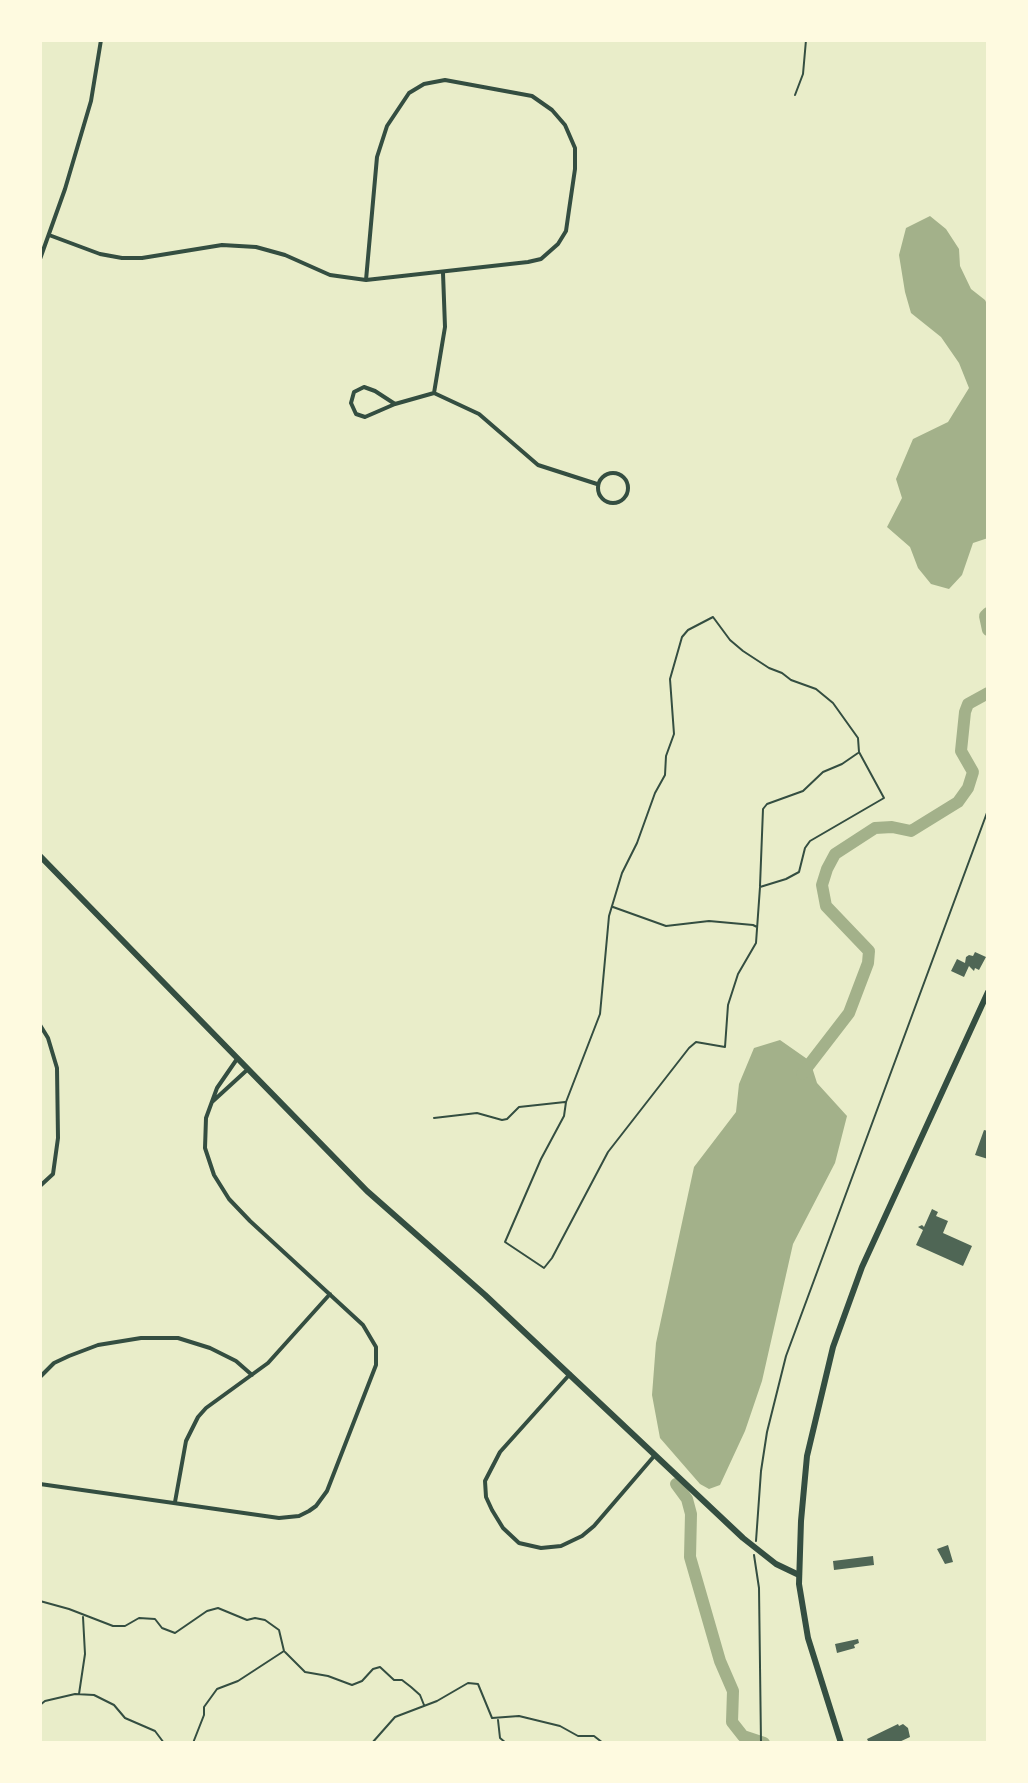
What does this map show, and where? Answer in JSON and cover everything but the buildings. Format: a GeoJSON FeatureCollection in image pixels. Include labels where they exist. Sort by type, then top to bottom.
{"type":"FeatureCollection","features":[{"type":"Feature","properties":{"kind":"street"},"geometry":{"type":"LineString","coordinates":[[40,259],[91,101],[101,40]]}},
{"type":"Feature","properties":{"kind":"street"},"geometry":{"type":"LineString","coordinates":[[49,235],[100,254],[122,258],[241,245],[271,250],[330,275],[366,280],[541,259],[558,244],[566,231],[575,148],[565,125],[552,110],[532,96],[445,80],[424,84],[409,93],[387,126],[377,157],[366,280]]}},
{"type":"Feature","properties":{"kind":"street"},"geometry":{"type":"LineString","coordinates":[[434,393],[445,327],[443,272]]}},
{"type":"Feature","properties":{"kind":"street"},"geometry":{"type":"LineString","coordinates":[[395,404],[366,387],[357,389],[351,399],[353,410],[363,417],[434,393],[479,414],[538,465],[597,484]]}},
{"type":"Feature","properties":{"kind":"street"},"geometry":{"type":"LineString","coordinates":[[616,475],[626,480],[629,493],[622,501],[615,503],[601,495],[597,484],[604,477],[616,475]]}},
{"type":"Feature","properties":{"kind":"street"},"geometry":{"type":"LineString","coordinates":[[40,856],[367,1191],[570,1374],[754,1548],[776,1564],[799,1575]]}},
{"type":"Feature","properties":{"kind":"street"},"geometry":{"type":"LineString","coordinates":[[841,1743],[808,1638],[799,1575],[807,1456],[833,1347],[862,1267],[988,992]]}},
{"type":"Feature","properties":{"kind":"street"},"geometry":{"type":"LineString","coordinates":[[40,1025],[57,1068],[58,1126],[53,1174],[40,1186]]}},
{"type":"Feature","properties":{"kind":"street"},"geometry":{"type":"LineString","coordinates":[[40,1484],[290,1518],[309,1511],[323,1498],[335,1474],[377,1357],[375,1343],[368,1330],[250,1221],[218,1184],[205,1148],[204,1127],[220,1082],[237,1059]]}},
{"type":"Feature","properties":{"kind":"street"},"geometry":{"type":"LineString","coordinates":[[209,1107],[248,1070]]}},
{"type":"Feature","properties":{"kind":"street"},"geometry":{"type":"LineString","coordinates":[[175,1502],[186,1441],[192,1426],[206,1408],[252,1375],[285,1346],[330,1294]]}},
{"type":"Feature","properties":{"kind":"street"},"geometry":{"type":"LineString","coordinates":[[40,1377],[54,1363],[69,1356],[98,1345],[141,1338],[178,1338],[210,1348],[236,1361],[252,1375]]}},
{"type":"Feature","properties":{"kind":"street"},"geometry":{"type":"LineString","coordinates":[[570,1374],[500,1452],[485,1481],[486,1497],[503,1528],[519,1543],[541,1548],[561,1546],[582,1536],[655,1455]]}},
{"type":"Feature","properties":{"kind":"lane"},"geometry":{"type":"LineString","coordinates":[[795,95],[803,74],[806,40]]}},
{"type":"Feature","properties":{"kind":"path"},"geometry":{"type":"LineString","coordinates":[[760,887],[799,872],[802,854],[810,841],[884,798],[859,752],[858,738],[833,703],[816,689],[794,682],[743,651],[730,640],[713,617],[688,630],[682,637],[670,679],[674,734],[666,756],[665,775],[622,873],[612,907],[607,928],[600,1014],[560,1125],[541,1159],[505,1242],[544,1268],[608,1152],[689,1048],[696,1042],[725,1047],[728,1005],[738,974],[756,943],[759,928],[760,887],[763,809],[767,804],[803,791],[823,772],[859,752]]}},
{"type":"Feature","properties":{"kind":"path"},"geometry":{"type":"LineString","coordinates":[[758,1526],[763,1458],[786,1356],[988,810]]}},
{"type":"Feature","properties":{"kind":"path"},"geometry":{"type":"LineString","coordinates":[[612,907],[666,926],[714,921],[759,928]]}},
{"type":"Feature","properties":{"kind":"path"},"geometry":{"type":"LineString","coordinates":[[434,1118],[477,1113],[502,1120],[519,1107],[566,1102]]}},
{"type":"Feature","properties":{"kind":"path"},"geometry":{"type":"LineString","coordinates":[[759,1588],[761,1743]]}},
{"type":"Feature","properties":{"kind":"path"},"geometry":{"type":"LineString","coordinates":[[40,1601],[113,1626],[125,1626],[139,1618],[155,1619],[162,1628],[175,1633],[207,1611],[218,1608],[247,1620],[265,1620],[279,1630],[284,1651],[305,1672],[352,1685],[380,1667],[394,1680],[402,1680],[411,1687],[420,1695],[424,1705]]}},
{"type":"Feature","properties":{"kind":"path"},"geometry":{"type":"LineString","coordinates":[[78,1695],[85,1654],[83,1616]]}},
{"type":"Feature","properties":{"kind":"path"},"geometry":{"type":"LineString","coordinates":[[193,1743],[204,1707],[217,1689],[238,1681],[284,1651]]}},
{"type":"Feature","properties":{"kind":"path"},"geometry":{"type":"LineString","coordinates":[[372,1743],[395,1717],[437,1701],[468,1683],[478,1684],[492,1718],[519,1716],[560,1726],[578,1736],[594,1736],[603,1743]]}},
{"type":"Feature","properties":{"kind":"path"},"geometry":{"type":"LineString","coordinates":[[40,1705],[52,1699],[94,1695],[114,1705],[125,1718],[155,1731],[164,1743]]}},
{"type":"Feature","properties":{"kind":"path"},"geometry":{"type":"LineString","coordinates":[[498,1719],[500,1738],[506,1743]]}},
{"type":"Feature","properties":{"kind":"shaded area"},"geometry":{"type":"Polygon","coordinates":[[[930,216],[946,229],[959,249],[960,266],[971,289],[988,306],[988,538],[973,543],[962,575],[949,589],[931,584],[918,568],[910,547],[887,527],[902,498],[896,479],[913,439],[948,422],[969,388],[959,363],[941,337],[911,313],[905,292],[899,255],[906,228],[930,216]]]}},
{"type":"Feature","properties":{"kind":"shaded area"},"geometry":{"type":"Polygon","coordinates":[[[780,1040],[810,1061],[817,1083],[847,1116],[835,1163],[793,1244],[762,1381],[745,1431],[720,1485],[709,1489],[700,1484],[660,1438],[652,1395],[656,1343],[694,1167],[736,1112],[739,1084],[754,1048],[780,1040]]]}},
{"type":"Feature","properties":{"kind":"waterway"},"geometry":{"type":"LineString","coordinates":[[988,613],[985,616],[988,630]]}},
{"type":"Feature","properties":{"kind":"waterway"},"geometry":{"type":"LineString","coordinates":[[802,1074],[849,1013],[868,963],[869,951],[826,906],[822,885],[827,869],[835,854],[875,828],[892,827],[911,831],[958,802],[968,788],[973,772],[961,751],[965,712],[968,704],[988,693]]}},
{"type":"Feature","properties":{"kind":"waterway"},"geometry":{"type":"LineString","coordinates":[[676,1484],[687,1499],[691,1514],[690,1557],[720,1661],[733,1691],[732,1722],[743,1736],[764,1743]]}}]}
